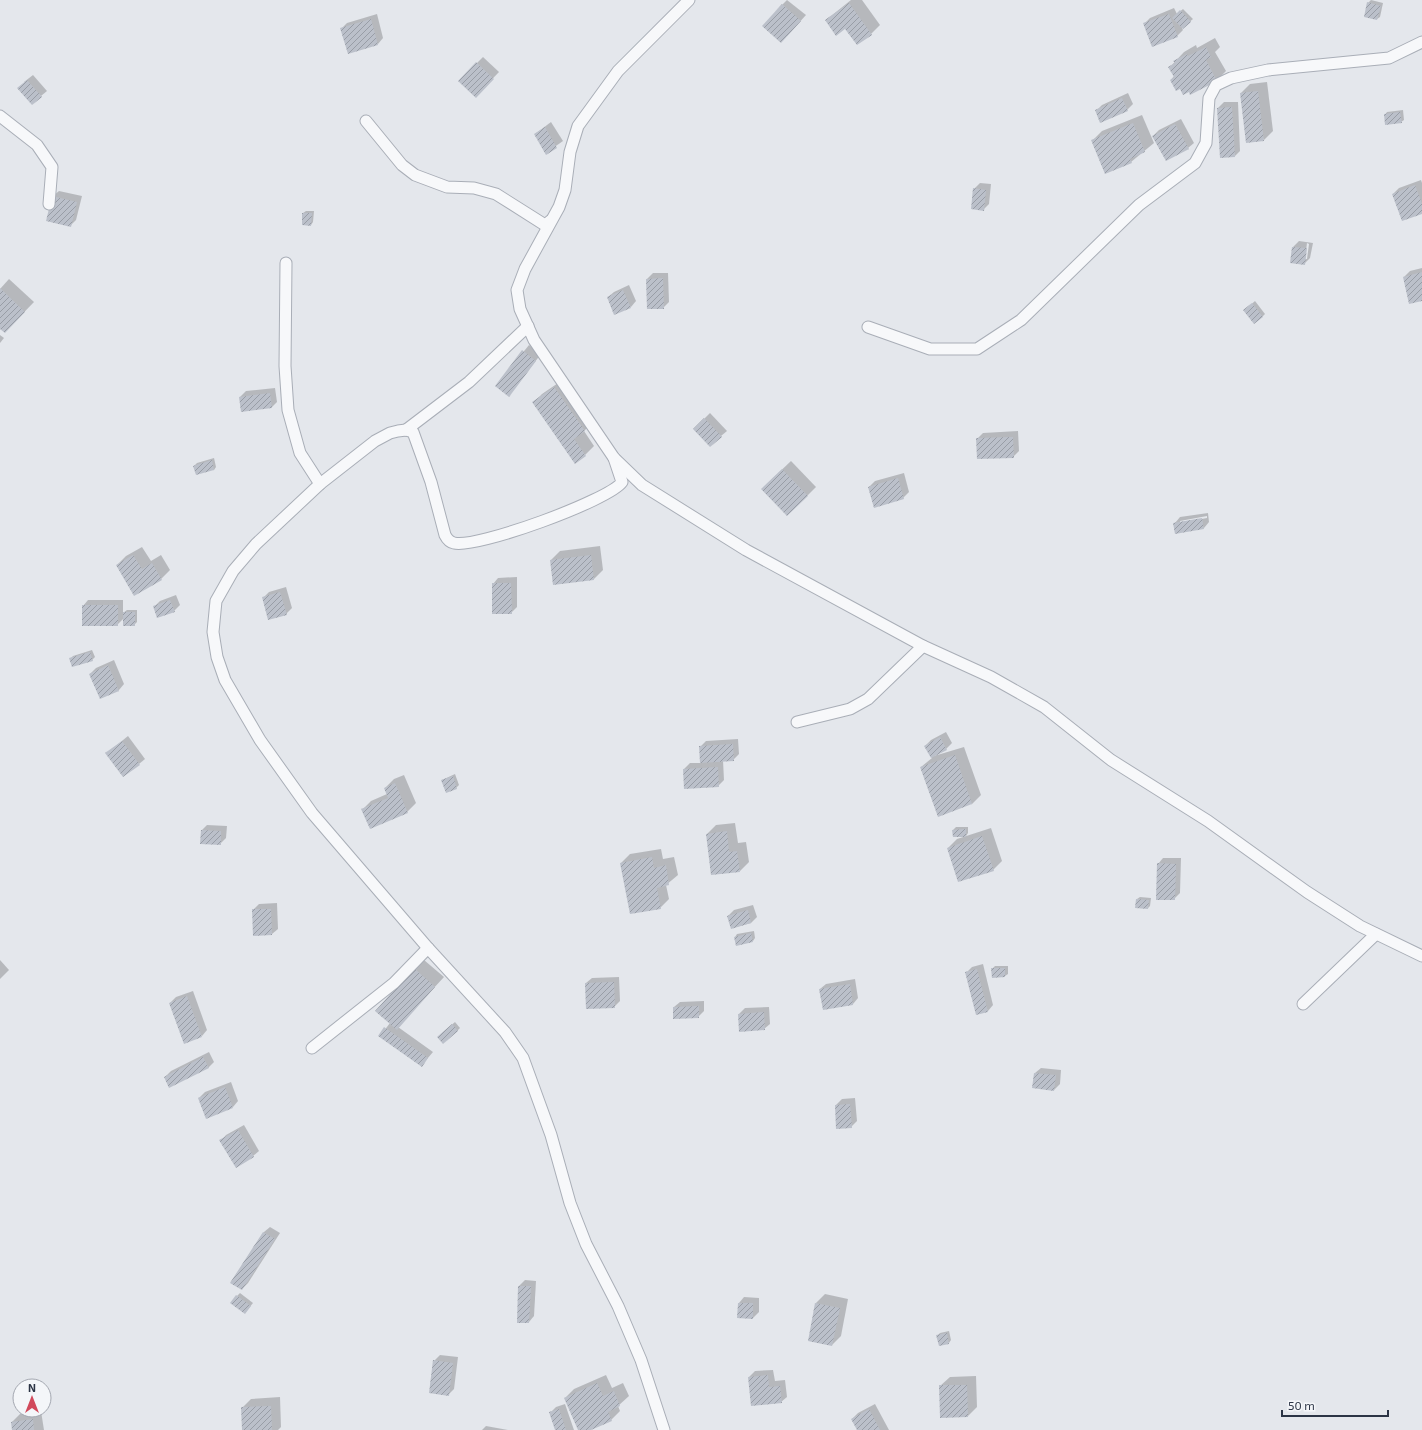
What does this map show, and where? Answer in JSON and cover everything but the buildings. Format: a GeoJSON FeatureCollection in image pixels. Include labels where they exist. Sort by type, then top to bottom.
{"type":"FeatureCollection","features":[{"type":"Feature","properties":{"kind":"street"},"geometry":{"type":"LineString","coordinates":[[689,0],[618,71],[578,126],[570,152],[565,190],[559,207],[550,220],[524,269],[517,290],[520,309],[534,340],[614,458],[642,486],[746,550],[923,646],[991,676],[1044,707],[1111,760],[1208,821],[1307,892],[1360,926],[1422,956]]}},
{"type":"Feature","properties":{"kind":"street"},"geometry":{"type":"LineString","coordinates":[[868,327],[930,349],[977,349],[1020,320],[1139,205],[1195,163],[1206,143],[1209,98],[1216,85],[1231,78],[1268,70],[1389,58],[1422,42]]}},
{"type":"Feature","properties":{"kind":"street"},"geometry":{"type":"LineString","coordinates":[[0,116],[37,145],[52,168],[49,204]]}},
{"type":"Feature","properties":{"kind":"street"},"geometry":{"type":"LineString","coordinates":[[366,121],[402,165],[415,175],[447,187],[474,188],[496,194],[545,225],[550,220]]}},
{"type":"Feature","properties":{"kind":"street"},"geometry":{"type":"LineString","coordinates":[[286,262],[285,366],[288,410],[300,453],[320,484]]}},
{"type":"Feature","properties":{"kind":"street"},"geometry":{"type":"LineString","coordinates":[[406,430],[469,382],[528,326]]}},
{"type":"Feature","properties":{"kind":"street"},"geometry":{"type":"LineString","coordinates":[[614,458],[622,482],[619,487],[601,497],[528,526],[493,538],[454,543],[448,541],[445,535],[417,440],[413,432],[406,430],[390,433],[375,441],[320,484],[256,544],[233,571],[216,601],[213,632],[217,657],[225,680],[260,740],[312,813],[428,948],[505,1032],[523,1058],[551,1135],[570,1203],[586,1244],[618,1306],[641,1360],[664,1430]]}},
{"type":"Feature","properties":{"kind":"street"},"geometry":{"type":"LineString","coordinates":[[797,722],[850,709],[868,699],[923,646]]}},
{"type":"Feature","properties":{"kind":"street"},"geometry":{"type":"LineString","coordinates":[[1303,1004],[1376,934]]}},
{"type":"Feature","properties":{"kind":"street"},"geometry":{"type":"LineString","coordinates":[[312,1048],[394,983],[428,948]]}}]}
